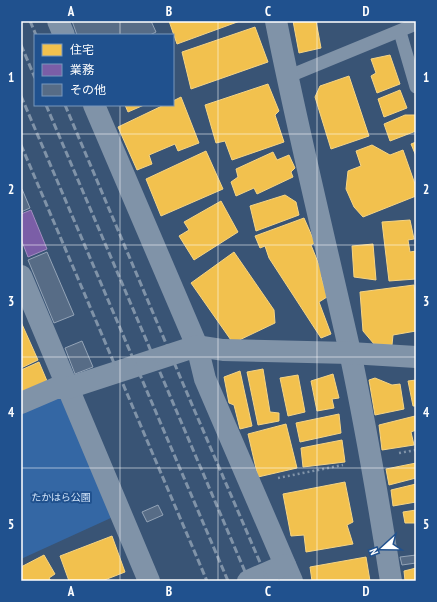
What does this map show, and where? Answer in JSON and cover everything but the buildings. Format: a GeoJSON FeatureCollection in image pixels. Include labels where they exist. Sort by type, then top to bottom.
{"type":"FeatureCollection","features":[{"type":"Feature","properties":{"kind":"street"},"geometry":{"type":"LineString","coordinates":[[58,21],[64,34]]}},
{"type":"Feature","properties":{"kind":"street"},"geometry":{"type":"LineString","coordinates":[[276,21],[287,77],[350,353],[371,459],[392,581]]}},
{"type":"Feature","properties":{"kind":"street"},"geometry":{"type":"LineString","coordinates":[[94,106],[197,346],[205,379],[288,573],[248,581]]}},
{"type":"Feature","properties":{"kind":"street"},"geometry":{"type":"LineString","coordinates":[[21,276],[26,302],[68,388],[149,581]]}},
{"type":"Feature","properties":{"kind":"street"},"geometry":{"type":"LineString","coordinates":[[21,404],[56,388],[68,388],[197,346],[223,350],[350,353],[416,357]]}},
{"type":"Feature","properties":{"kind":"lane"},"geometry":{"type":"LineString","coordinates":[[287,77],[400,32],[416,24]]}},
{"type":"Feature","properties":{"kind":"lane"},"geometry":{"type":"LineString","coordinates":[[400,32],[416,87]]}},
{"type":"Feature","properties":{"kind":"path"},"geometry":{"type":"LineString","coordinates":[[250,484],[371,459]]}},
{"type":"Feature","properties":{"kind":"green space","name":"たかはら公園"},"geometry":{"type":"Polygon","coordinates":[[[61,395],[113,517],[21,559],[21,411],[61,395]]]}},
{"type":"Feature","properties":{"kind":"railway"},"geometry":{"type":"LineString","coordinates":[[30,21],[36,34]]}},
{"type":"Feature","properties":{"kind":"railway"},"geometry":{"type":"LineString","coordinates":[[21,45],[34,76]]}},
{"type":"Feature","properties":{"kind":"railway"},"geometry":{"type":"LineString","coordinates":[[21,96],[228,581]]}},
{"type":"Feature","properties":{"kind":"railway"},"geometry":{"type":"LineString","coordinates":[[46,106],[249,581]]}},
{"type":"Feature","properties":{"kind":"railway"},"geometry":{"type":"LineString","coordinates":[[65,106],[268,581]]}},
{"type":"Feature","properties":{"kind":"railway"},"geometry":{"type":"LineString","coordinates":[[21,145],[207,581]]}}]}
